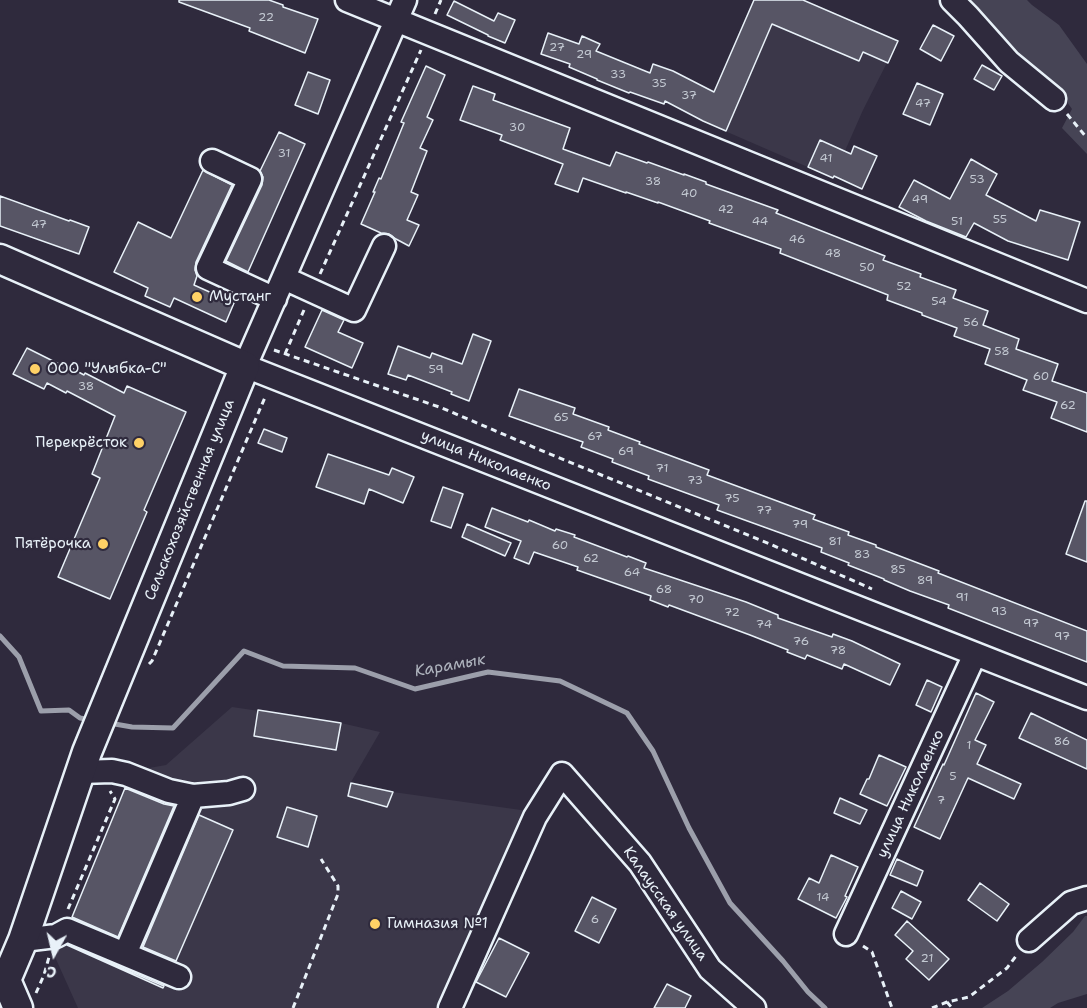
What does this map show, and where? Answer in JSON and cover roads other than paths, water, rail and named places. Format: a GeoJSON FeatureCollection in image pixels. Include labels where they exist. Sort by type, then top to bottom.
{"type":"FeatureCollection","features":[{"type":"Feature","properties":{"kind":"main road","name":"улица Николаенко"},"geometry":{"type":"LineString","coordinates":[[0,259],[250,354]]}},
{"type":"Feature","properties":{"kind":"main road","name":"Сельскохозяйственная улица"},"geometry":{"type":"LineString","coordinates":[[18,1008],[3,978],[23,940],[119,674],[250,354]]}},
{"type":"Feature","properties":{"kind":"street"},"geometry":{"type":"LineString","coordinates":[[347,0],[400,10],[427,34],[1087,301]]}},
{"type":"Feature","properties":{"kind":"street"},"geometry":{"type":"LineString","coordinates":[[952,0],[1010,62],[1054,99]]}},
{"type":"Feature","properties":{"kind":"street","name":"Сельскохозяйственная улица"},"geometry":{"type":"LineString","coordinates":[[250,354],[400,10]]}},
{"type":"Feature","properties":{"kind":"street"},"geometry":{"type":"LineString","coordinates":[[212,161],[250,179],[208,268],[275,298]]}},
{"type":"Feature","properties":{"kind":"street"},"geometry":{"type":"LineString","coordinates":[[284,278],[354,310],[384,246]]}},
{"type":"Feature","properties":{"kind":"street","name":"улица Николаенко"},"geometry":{"type":"LineString","coordinates":[[250,354],[274,377],[1087,698]]}},
{"type":"Feature","properties":{"kind":"street","name":"улица Николаенко"},"geometry":{"type":"LineString","coordinates":[[846,934],[975,654]]}},
{"type":"Feature","properties":{"kind":"street"},"geometry":{"type":"LineString","coordinates":[[87,765],[126,774],[169,791],[193,796],[229,793],[243,789]]}},
{"type":"Feature","properties":{"kind":"street","name":"Калаусская улица"},"geometry":{"type":"LineString","coordinates":[[450,1008],[535,818],[562,774],[640,863],[710,969],[754,1008]]}},
{"type":"Feature","properties":{"kind":"street"},"geometry":{"type":"LineString","coordinates":[[125,954],[193,796]]}},
{"type":"Feature","properties":{"kind":"street"},"geometry":{"type":"LineString","coordinates":[[1029,940],[1071,903],[1087,898]]}},
{"type":"Feature","properties":{"kind":"street"},"geometry":{"type":"LineString","coordinates":[[23,940],[56,936],[67,930],[179,977]]}},
{"type":"Feature","properties":{"kind":"waterway","name":"Карамык"},"geometry":{"type":"LineString","coordinates":[[0,636],[19,657],[41,711],[69,710],[80,718],[91,720]]}},
{"type":"Feature","properties":{"kind":"waterway","name":"Карамык"},"geometry":{"type":"LineString","coordinates":[[109,723],[132,727],[173,728],[244,651],[283,666],[355,668],[415,689],[488,672],[560,681],[627,713],[653,751],[689,828],[730,903],[808,992],[825,1008]]}},
{"type":"Feature","properties":{"kind":"place","name":"Мустанг"},"geometry":{"type":"Point","coordinates":[197,297]}},
{"type":"Feature","properties":{"kind":"place","name":"ООО \"Улыбка-С\""},"geometry":{"type":"Point","coordinates":[35,369]}},
{"type":"Feature","properties":{"kind":"place","name":"Перекрёсток"},"geometry":{"type":"Point","coordinates":[139,443]}},
{"type":"Feature","properties":{"kind":"place","name":"Пятёрочка"},"geometry":{"type":"Point","coordinates":[103,544]}},
{"type":"Feature","properties":{"kind":"place","name":"Гимназия №1"},"geometry":{"type":"Point","coordinates":[375,924]}}]}
